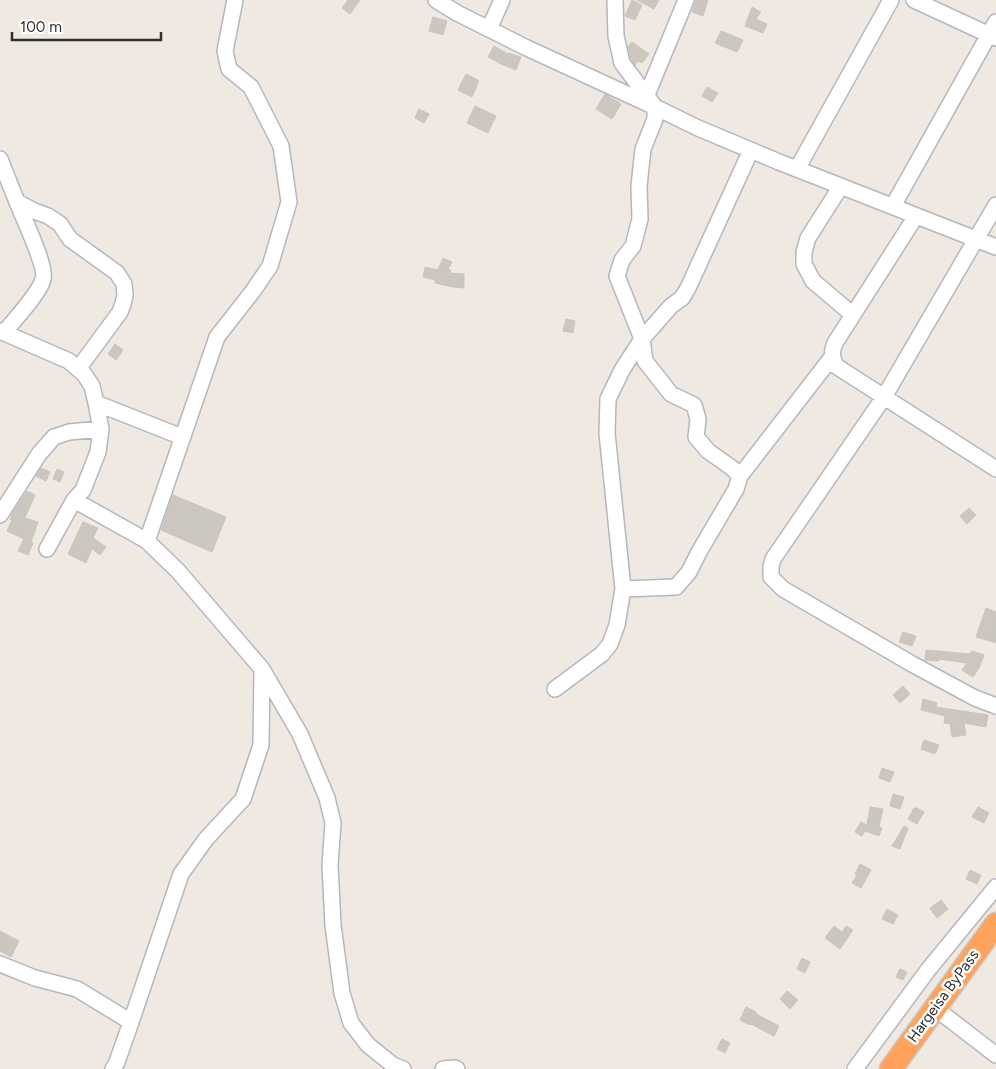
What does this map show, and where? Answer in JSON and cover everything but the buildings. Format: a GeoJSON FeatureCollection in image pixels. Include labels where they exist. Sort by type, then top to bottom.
{"type":"FeatureCollection","features":[{"type":"Feature","properties":{"kind":"highway","name":"Hargeisa ByPass"},"geometry":{"type":"LineString","coordinates":[[891,1069],[995,927]]}},
{"type":"Feature","properties":{"kind":"street"},"geometry":{"type":"LineString","coordinates":[[147,541],[216,337],[253,292],[270,266],[289,202],[282,146],[251,87],[229,69],[225,52],[235,0]]}},
{"type":"Feature","properties":{"kind":"street"},"geometry":{"type":"LineString","coordinates":[[436,0],[457,13],[527,48],[649,101],[698,128],[797,169],[996,246]]}},
{"type":"Feature","properties":{"kind":"street"},"geometry":{"type":"LineString","coordinates":[[489,29],[502,0]]}},
{"type":"Feature","properties":{"kind":"street"},"geometry":{"type":"LineString","coordinates":[[615,0],[616,36],[622,63],[649,101],[655,119],[643,149],[640,218],[633,246],[622,260],[617,276],[642,340],[646,361],[671,394],[694,405],[698,420],[696,437],[708,451],[740,476]]}},
{"type":"Feature","properties":{"kind":"street"},"geometry":{"type":"LineString","coordinates":[[649,101],[686,0]]}},
{"type":"Feature","properties":{"kind":"street"},"geometry":{"type":"LineString","coordinates":[[797,169],[891,0]]}},
{"type":"Feature","properties":{"kind":"street"},"geometry":{"type":"LineString","coordinates":[[893,206],[993,32],[914,0]]}},
{"type":"Feature","properties":{"kind":"street"},"geometry":{"type":"LineString","coordinates":[[556,689],[602,654],[610,644],[617,625],[624,589],[607,433],[608,399],[622,370],[642,340],[671,306],[682,298],[688,288],[751,150]]}},
{"type":"Feature","properties":{"kind":"street"},"geometry":{"type":"LineString","coordinates":[[0,159],[43,266],[44,278],[40,288],[2,332],[69,361],[84,374],[92,386],[100,429],[98,452],[82,490],[74,500],[47,549]]}},
{"type":"Feature","properties":{"kind":"street"},"geometry":{"type":"LineString","coordinates":[[841,186],[808,238],[804,252],[804,264],[813,281],[853,315]]}},
{"type":"Feature","properties":{"kind":"street"},"geometry":{"type":"LineString","coordinates":[[17,202],[48,216],[60,224],[70,239],[117,273],[124,284],[124,304],[120,312],[78,369]]}},
{"type":"Feature","properties":{"kind":"street"},"geometry":{"type":"LineString","coordinates":[[996,204],[884,397],[773,559],[771,566],[771,577],[783,590],[975,698],[996,706]]}},
{"type":"Feature","properties":{"kind":"street"},"geometry":{"type":"LineString","coordinates":[[916,216],[835,343],[832,350],[832,358],[836,366],[996,469]]}},
{"type":"Feature","properties":{"kind":"street"},"geometry":{"type":"LineString","coordinates":[[624,589],[676,587],[688,572],[736,489],[740,476],[832,358]]}},
{"type":"Feature","properties":{"kind":"street"},"geometry":{"type":"LineString","coordinates":[[96,403],[182,436]]}},
{"type":"Feature","properties":{"kind":"street"},"geometry":{"type":"LineString","coordinates":[[0,515],[39,454],[54,437],[69,432],[100,429]]}},
{"type":"Feature","properties":{"kind":"street"},"geometry":{"type":"LineString","coordinates":[[74,500],[147,541],[178,571],[262,669],[300,734],[327,798],[333,823],[330,865],[333,925],[342,993],[352,1023],[368,1045],[393,1065],[403,1069]]}},
{"type":"Feature","properties":{"kind":"street"},"geometry":{"type":"LineString","coordinates":[[113,1069],[132,1022],[181,874],[206,839],[243,799],[262,745],[262,669]]}},
{"type":"Feature","properties":{"kind":"street"},"geometry":{"type":"LineString","coordinates":[[855,1069],[928,970],[996,887]]}},
{"type":"Feature","properties":{"kind":"street"},"geometry":{"type":"LineString","coordinates":[[0,964],[35,978],[77,989],[132,1022]]}},
{"type":"Feature","properties":{"kind":"street"},"geometry":{"type":"LineString","coordinates":[[935,1008],[996,1055]]}},
{"type":"Feature","properties":{"kind":"street"},"geometry":{"type":"LineString","coordinates":[[442,1069],[457,1069]]}}]}
